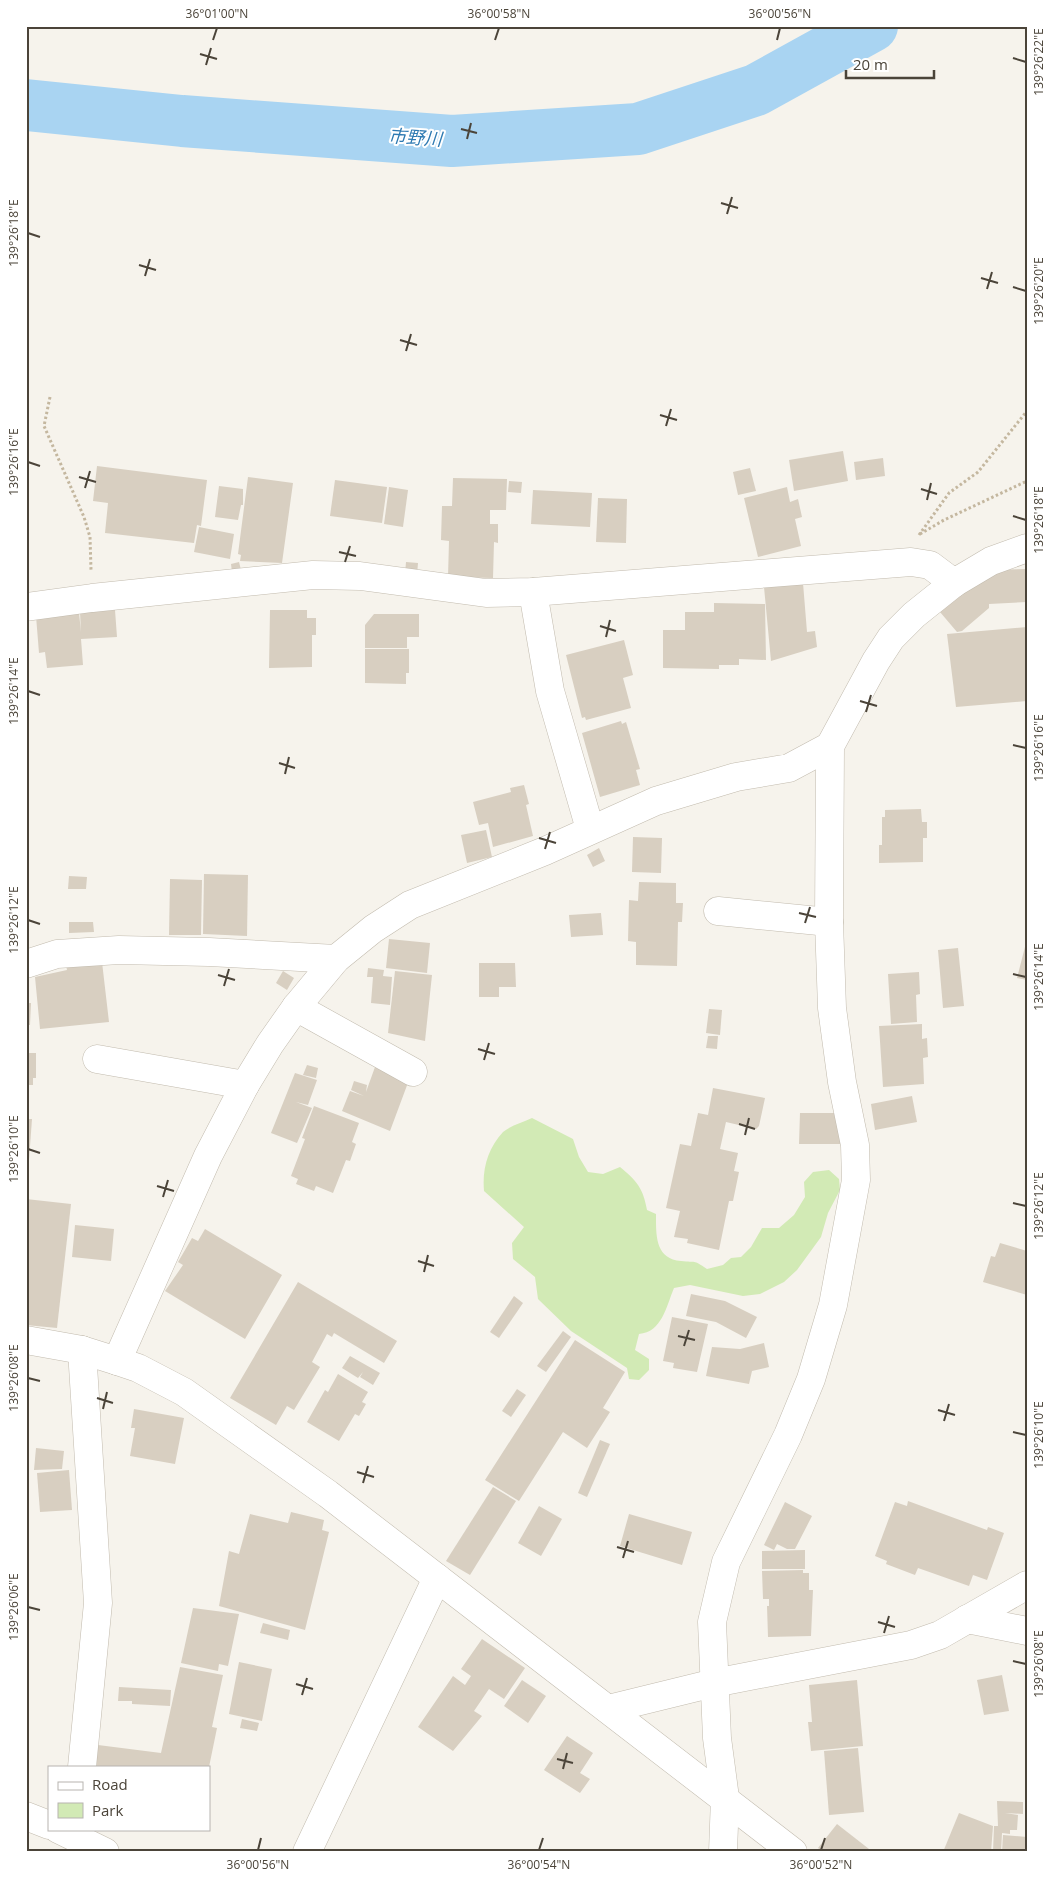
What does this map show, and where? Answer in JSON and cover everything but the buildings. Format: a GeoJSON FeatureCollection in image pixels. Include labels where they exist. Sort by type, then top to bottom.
{"type":"FeatureCollection","features":[{"type":"Feature","properties":{"kind":"street"},"geometry":{"type":"LineString","coordinates":[[723,1852],[725,1798],[717,1738],[712,1622],[726,1562],[788,1435],[811,1379],[833,1305],[856,1180],[855,1145],[842,1082],[832,1008],[828,922],[830,746],[876,661],[891,638],[914,615],[954,583],[991,561],[1027,548]]}},
{"type":"Feature","properties":{"kind":"street"},"geometry":{"type":"LineString","coordinates":[[26,607],[92,598],[313,575],[360,576],[486,593],[534,592],[912,562],[930,565],[954,583]]}},
{"type":"Feature","properties":{"kind":"street"},"geometry":{"type":"LineString","coordinates":[[534,592],[550,691],[590,829]]}},
{"type":"Feature","properties":{"kind":"street"},"geometry":{"type":"LineString","coordinates":[[117,1361],[208,1156],[245,1085],[296,1007],[336,959],[372,929],[410,905],[545,851],[590,829],[656,801],[736,777],[789,768],[830,746]]}},
{"type":"Feature","properties":{"kind":"street"},"geometry":{"type":"LineString","coordinates":[[718,911],[828,922]]}},
{"type":"Feature","properties":{"kind":"street"},"geometry":{"type":"LineString","coordinates":[[26,964],[57,954],[119,950],[209,952],[336,959]]}},
{"type":"Feature","properties":{"kind":"street"},"geometry":{"type":"LineString","coordinates":[[296,1007],[413,1072]]}},
{"type":"Feature","properties":{"kind":"street"},"geometry":{"type":"LineString","coordinates":[[97,1059],[245,1085]]}},
{"type":"Feature","properties":{"kind":"street"},"geometry":{"type":"LineString","coordinates":[[26,1340],[82,1350],[117,1361],[138,1368],[184,1392],[328,1494],[794,1852]]}},
{"type":"Feature","properties":{"kind":"street"},"geometry":{"type":"LineString","coordinates":[[82,1350],[98,1603],[82,1766]]}},
{"type":"Feature","properties":{"kind":"street"},"geometry":{"type":"LineString","coordinates":[[308,1852],[437,1578]]}},
{"type":"Feature","properties":{"kind":"street"},"geometry":{"type":"LineString","coordinates":[[608,1709],[714,1683],[911,1645],[940,1634],[1027,1585]]}},
{"type":"Feature","properties":{"kind":"street"},"geometry":{"type":"LineString","coordinates":[[966,1619],[1027,1631]]}},
{"type":"Feature","properties":{"kind":"street"},"geometry":{"type":"LineString","coordinates":[[26,1816],[48,1826]]}},
{"type":"Feature","properties":{"kind":"street"},"geometry":{"type":"LineString","coordinates":[[64,1834],[105,1852]]}},
{"type":"Feature","properties":{"kind":"path"},"geometry":{"type":"LineString","coordinates":[[50,397],[44,426],[84,517],[90,537],[92,598]]}},
{"type":"Feature","properties":{"kind":"path"},"geometry":{"type":"LineString","coordinates":[[896,563],[950,493],[978,472],[1027,411]]}},
{"type":"Feature","properties":{"kind":"path"},"geometry":{"type":"LineString","coordinates":[[918,535],[944,520],[1027,481]]}},
{"type":"Feature","properties":{"kind":"green space"},"geometry":{"type":"Polygon","coordinates":[[[532,1118],[573,1139],[579,1157],[588,1172],[603,1174],[620,1167],[626,1172],[641,1190],[647,1210],[656,1214],[657,1238],[666,1256],[681,1261],[694,1262],[707,1269],[723,1265],[731,1258],[741,1257],[751,1247],[762,1228],[779,1228],[794,1215],[805,1197],[804,1182],[813,1172],[829,1170],[839,1179],[840,1190],[828,1213],[821,1237],[797,1270],[784,1282],[760,1294],[743,1296],[690,1285],[674,1288],[658,1324],[653,1329],[639,1334],[635,1350],[649,1359],[649,1370],[639,1380],[629,1379],[627,1368],[571,1331],[538,1299],[535,1277],[513,1259],[512,1243],[524,1227],[484,1191],[485,1167],[493,1145],[503,1132],[532,1118]]]}},
{"type":"Feature","properties":{"kind":"waterway","name":"市野川"},"geometry":{"type":"LineString","coordinates":[[26,105],[182,121],[452,141],[638,129],[756,90],[872,26]]}}]}
